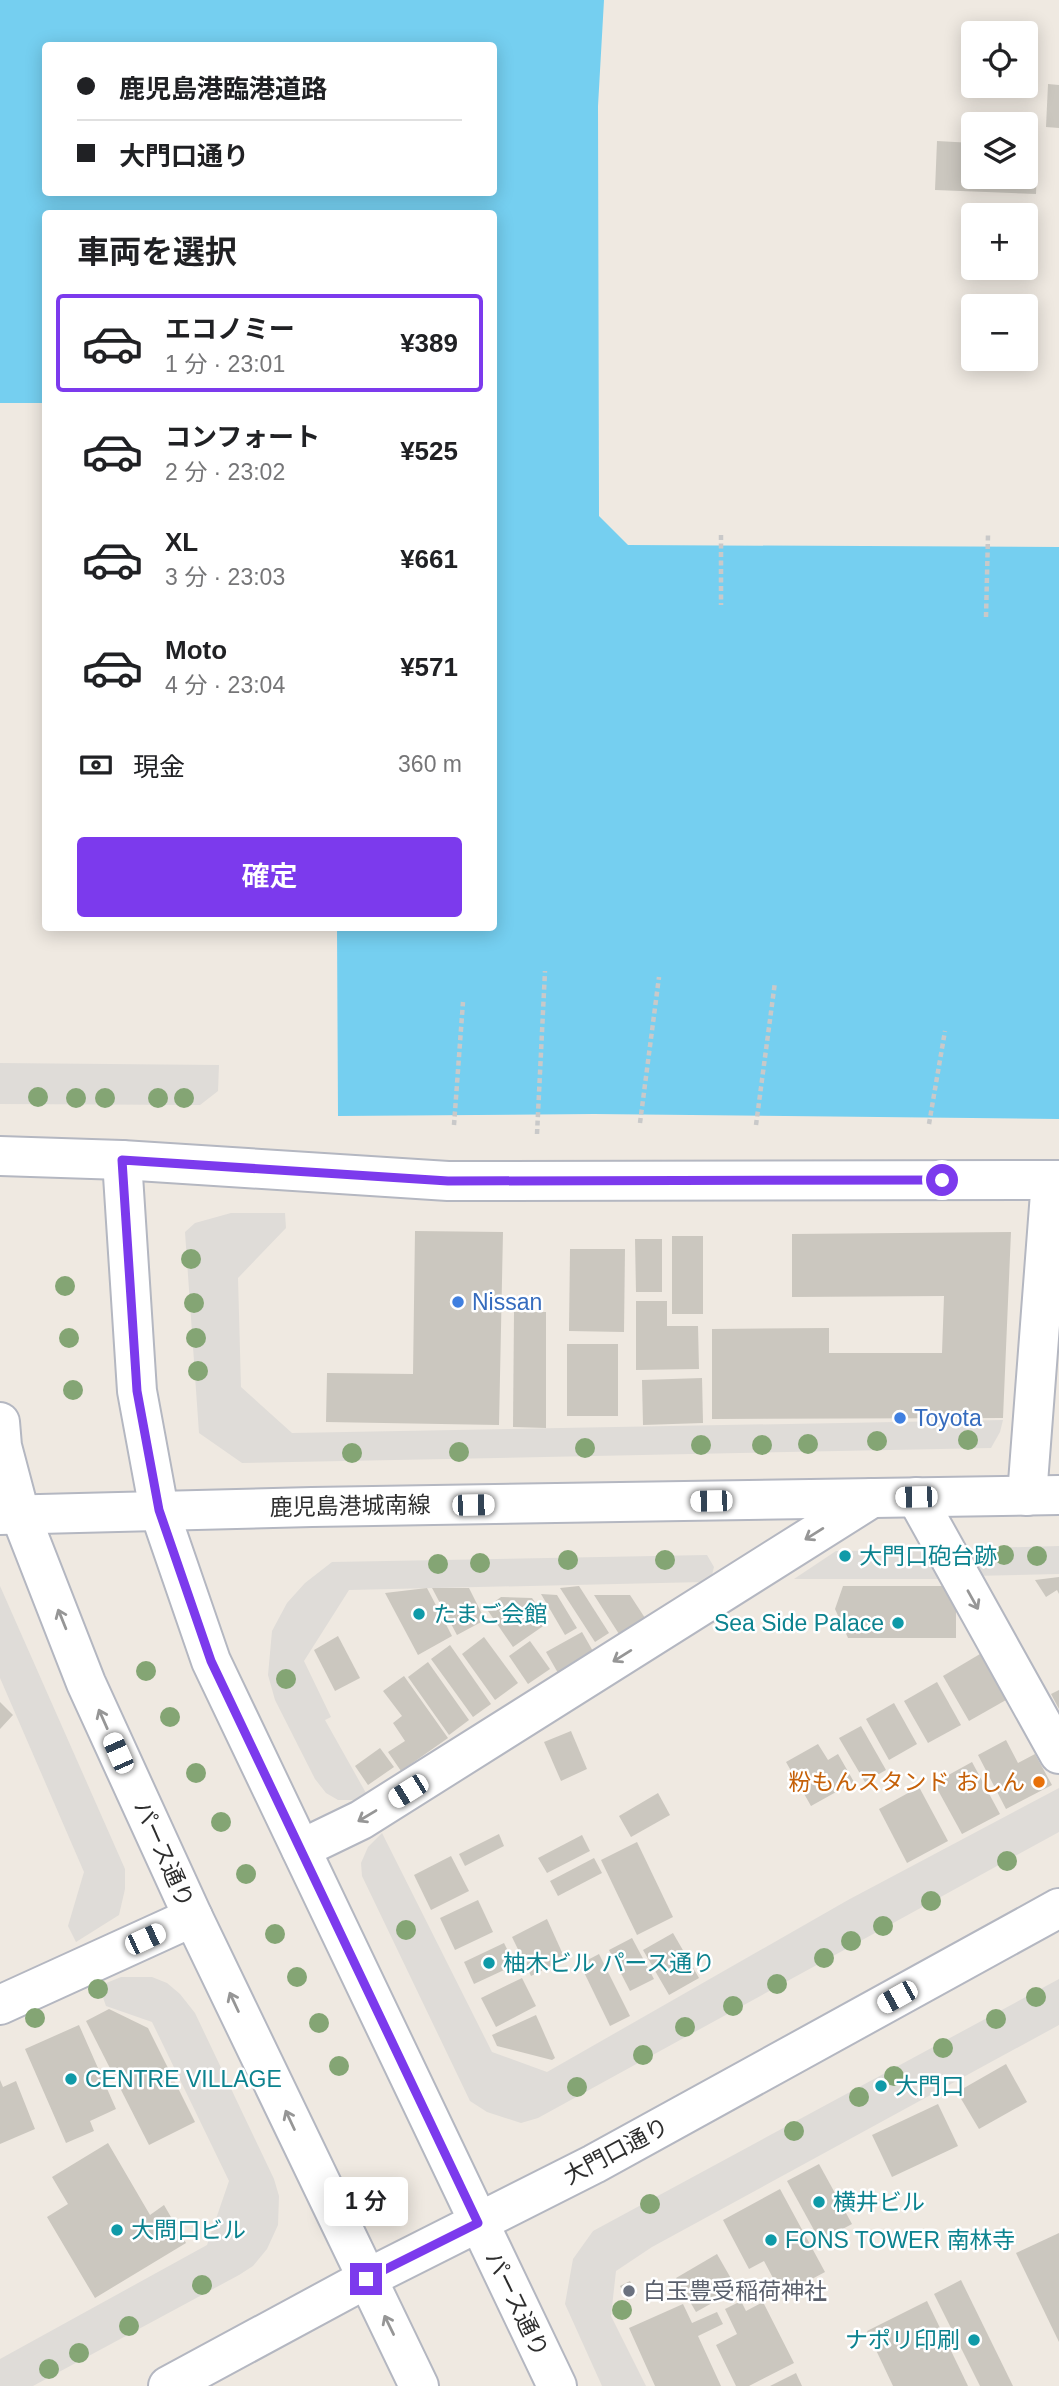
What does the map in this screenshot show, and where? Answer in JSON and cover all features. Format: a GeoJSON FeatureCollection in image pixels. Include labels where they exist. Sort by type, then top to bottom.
{"type":"FeatureCollection","features":[{"type":"Feature","properties":{"kind":"street"},"geometry":{"type":"LineString","coordinates":[[0,1156],[122,1160],[448,1181],[1055,1180],[1043,1496]]}},
{"type":"Feature","properties":{"kind":"street","name":"パース通り"},"geometry":{"type":"LineString","coordinates":[[122,1160],[137,1391],[159,1510],[211,1661],[557,2386]]}},
{"type":"Feature","properties":{"kind":"street","name":"パース通り"},"geometry":{"type":"LineString","coordinates":[[0,1422],[10,1515],[192,1917],[419,2386]]}},
{"type":"Feature","properties":{"kind":"street","name":"鹿児島港城南線"},"geometry":{"type":"LineString","coordinates":[[10,1515],[159,1510],[1043,1496]]}},
{"type":"Feature","properties":{"kind":"street"},"geometry":{"type":"LineString","coordinates":[[916,1497],[1059,1754]]}},
{"type":"Feature","properties":{"kind":"street"},"geometry":{"type":"LineString","coordinates":[[301,1849],[361,1820],[872,1498]]}},
{"type":"Feature","properties":{"kind":"street","name":"大門口通り"},"geometry":{"type":"LineString","coordinates":[[168,2386],[366,2279],[594,2164],[1059,1908]]}},
{"type":"Feature","properties":{"kind":"street"},"geometry":{"type":"LineString","coordinates":[[0,2005],[192,1917]]}},
{"type":"Feature","properties":{"kind":"path"},"geometry":{"type":"LineString","coordinates":[[721,535],[722,605]]}},
{"type":"Feature","properties":{"kind":"path"},"geometry":{"type":"LineString","coordinates":[[986,617],[988,535]]}},
{"type":"Feature","properties":{"kind":"path"},"geometry":{"type":"LineString","coordinates":[[537,1134],[545,971]]}},
{"type":"Feature","properties":{"kind":"path"},"geometry":{"type":"LineString","coordinates":[[640,1123],[659,977]]}},
{"type":"Feature","properties":{"kind":"path"},"geometry":{"type":"LineString","coordinates":[[756,1125],[775,982]]}},
{"type":"Feature","properties":{"kind":"path"},"geometry":{"type":"LineString","coordinates":[[454,1125],[463,1002]]}},
{"type":"Feature","properties":{"kind":"path"},"geometry":{"type":"LineString","coordinates":[[929,1124],[945,1031]]}},
{"type":"Feature","properties":{"kind":"shaded area"},"geometry":{"type":"Polygon","coordinates":[[[0,1063],[219,1065],[218,1091],[200,1105],[0,1104],[0,1063]]]}},
{"type":"Feature","properties":{"kind":"shaded area"},"geometry":{"type":"Polygon","coordinates":[[[231,1213],[285,1213],[286,1228],[238,1278],[241,1387],[292,1433],[1003,1420],[1000,1432],[991,1448],[242,1463],[199,1433],[185,1232],[195,1223],[231,1213]]]}},
{"type":"Feature","properties":{"kind":"shaded area"},"geometry":{"type":"Polygon","coordinates":[[[1059,1546],[1059,1574],[972,1576],[967,1558],[976,1550],[986,1548],[1059,1546]]]}},
{"type":"Feature","properties":{"kind":"shaded area"},"geometry":{"type":"Polygon","coordinates":[[[917,1550],[927,1554],[946,1579],[794,1579],[836,1551],[917,1550]]]}},
{"type":"Feature","properties":{"kind":"shaded area"},"geometry":{"type":"Polygon","coordinates":[[[707,1555],[714,1567],[712,1575],[704,1582],[349,1590],[304,1661],[331,1717],[325,1720],[366,1793],[357,1800],[338,1800],[326,1793],[315,1779],[275,1700],[268,1675],[272,1631],[287,1603],[305,1583],[332,1562],[707,1555]]]}},
{"type":"Feature","properties":{"kind":"shaded area"},"geometry":{"type":"Polygon","coordinates":[[[0,1586],[125,1869],[125,1889],[119,1915],[76,1942],[68,1926],[84,1872],[0,1678],[0,1586]]]}},
{"type":"Feature","properties":{"kind":"shaded area"},"geometry":{"type":"Polygon","coordinates":[[[1059,1788],[1059,1832],[538,2118],[521,2123],[487,2112],[470,2101],[362,1876],[361,1863],[368,1847],[382,1833],[492,2052],[547,2072],[848,1900],[1059,1788]]]}},
{"type":"Feature","properties":{"kind":"shaded area"},"geometry":{"type":"Polygon","coordinates":[[[121,1977],[152,1977],[167,1983],[195,2013],[274,2179],[279,2196],[278,2225],[267,2249],[253,2266],[239,2275],[33,2386],[0,2386],[0,2359],[207,2245],[229,2181],[152,2022],[106,2006],[99,1986],[121,1977]]]}},
{"type":"Feature","properties":{"kind":"shaded area"},"geometry":{"type":"Polygon","coordinates":[[[1059,1979],[1059,2025],[652,2247],[616,2271],[611,2316],[646,2386],[602,2386],[565,2304],[573,2259],[593,2231],[1059,1979]]]}},
{"type":"Feature","properties":{"kind":"water"},"geometry":{"type":"Polygon","coordinates":[[[0,0],[604,0],[598,106],[599,516],[628,545],[1059,547],[1059,1119],[594,1114],[338,1116],[337,931],[497,931],[497,210],[42,210],[42,403],[0,403],[0,0]]]}},
{"type":"Feature","properties":{"kind":"building"},"geometry":{"type":"Polygon","coordinates":[[[1048,84],[1059,85],[1059,128],[1046,127],[1048,84]]]}},
{"type":"Feature","properties":{"kind":"building"},"geometry":{"type":"Polygon","coordinates":[[[937,141],[961,142],[961,189],[1036,189],[1036,194],[935,190],[937,141]]]}},
{"type":"Feature","properties":{"kind":"building","name":"Nissan"},"geometry":{"type":"Polygon","coordinates":[[[415,1231],[503,1232],[499,1425],[326,1422],[327,1373],[413,1374],[415,1231]]]}},
{"type":"Feature","properties":{"kind":"building"},"geometry":{"type":"Polygon","coordinates":[[[1011,1232],[1003,1418],[712,1419],[712,1329],[829,1328],[829,1353],[942,1353],[944,1296],[792,1297],[792,1234],[1011,1232]]]}},
{"type":"Feature","properties":{"kind":"building"},"geometry":{"type":"Polygon","coordinates":[[[672,1236],[703,1236],[703,1314],[672,1314],[672,1236]]]}},
{"type":"Feature","properties":{"kind":"building"},"geometry":{"type":"Polygon","coordinates":[[[635,1239],[662,1239],[662,1292],[636,1292],[635,1239]]]}},
{"type":"Feature","properties":{"kind":"building"},"geometry":{"type":"Polygon","coordinates":[[[570,1249],[625,1249],[624,1332],[569,1331],[570,1249]]]}},
{"type":"Feature","properties":{"kind":"building"},"geometry":{"type":"Polygon","coordinates":[[[636,1301],[667,1301],[667,1326],[698,1326],[699,1369],[636,1370],[636,1301]]]}},
{"type":"Feature","properties":{"kind":"building"},"geometry":{"type":"Polygon","coordinates":[[[514,1312],[546,1312],[546,1428],[513,1427],[514,1312]]]}},
{"type":"Feature","properties":{"kind":"building"},"geometry":{"type":"Polygon","coordinates":[[[567,1344],[618,1344],[618,1416],[567,1416],[567,1344]]]}},
{"type":"Feature","properties":{"kind":"building"},"geometry":{"type":"Polygon","coordinates":[[[702,1378],[703,1423],[643,1425],[642,1380],[702,1378]]]}},
{"type":"Feature","properties":{"kind":"building"},"geometry":{"type":"Polygon","coordinates":[[[1059,1577],[1059,1594],[1057,1590],[1046,1597],[1035,1580],[1059,1577]]]}},
{"type":"Feature","properties":{"kind":"building"},"geometry":{"type":"Polygon","coordinates":[[[579,1586],[609,1633],[595,1642],[560,1588],[579,1586]]]}},
{"type":"Feature","properties":{"kind":"building","name":"Sea Side Palace"},"geometry":{"type":"Polygon","coordinates":[[[843,1586],[943,1586],[956,1600],[956,1638],[848,1638],[835,1609],[843,1586]]]}},
{"type":"Feature","properties":{"kind":"building","name":"たまご会館"},"geometry":{"type":"Polygon","coordinates":[[[427,1588],[452,1636],[418,1655],[385,1593],[427,1588]]]}},
{"type":"Feature","properties":{"kind":"building"},"geometry":{"type":"Polygon","coordinates":[[[432,1588],[469,1588],[485,1620],[457,1635],[432,1588]]]}},
{"type":"Feature","properties":{"kind":"building"},"geometry":{"type":"Polygon","coordinates":[[[541,1594],[557,1595],[577,1628],[565,1635],[541,1594]]]}},
{"type":"Feature","properties":{"kind":"building"},"geometry":{"type":"Polygon","coordinates":[[[594,1595],[630,1595],[645,1618],[619,1634],[594,1595]]]}},
{"type":"Feature","properties":{"kind":"building"},"geometry":{"type":"Polygon","coordinates":[[[501,1597],[532,1598],[549,1622],[513,1647],[486,1608],[501,1597]]]}},
{"type":"Feature","properties":{"kind":"building"},"geometry":{"type":"Polygon","coordinates":[[[582,1632],[594,1653],[558,1673],[546,1652],[582,1632]]]}},
{"type":"Feature","properties":{"kind":"building"},"geometry":{"type":"Polygon","coordinates":[[[338,1636],[360,1678],[335,1691],[314,1650],[338,1636]]]}},
{"type":"Feature","properties":{"kind":"building"},"geometry":{"type":"Polygon","coordinates":[[[484,1637],[518,1683],[495,1700],[462,1654],[484,1637]]]}},
{"type":"Feature","properties":{"kind":"building"},"geometry":{"type":"Polygon","coordinates":[[[530,1641],[550,1669],[528,1684],[509,1656],[530,1641]]]}},
{"type":"Feature","properties":{"kind":"building"},"geometry":{"type":"Polygon","coordinates":[[[450,1645],[491,1704],[473,1717],[431,1659],[450,1645]]]}},
{"type":"Feature","properties":{"kind":"building"},"geometry":{"type":"Polygon","coordinates":[[[980,1654],[1006,1700],[969,1721],[943,1676],[980,1654]]]}},
{"type":"Feature","properties":{"kind":"building"},"geometry":{"type":"Polygon","coordinates":[[[428,1662],[469,1720],[449,1735],[408,1677],[428,1662]]]}},
{"type":"Feature","properties":{"kind":"building"},"geometry":{"type":"Polygon","coordinates":[[[404,1676],[448,1738],[401,1771],[388,1752],[405,1741],[393,1723],[402,1716],[383,1691],[404,1676]]]}},
{"type":"Feature","properties":{"kind":"building"},"geometry":{"type":"Polygon","coordinates":[[[937,1682],[961,1725],[928,1743],[904,1701],[937,1682]]]}},
{"type":"Feature","properties":{"kind":"building"},"geometry":{"type":"Polygon","coordinates":[[[1059,1690],[1059,1709],[1051,1694],[1059,1690]]]}},
{"type":"Feature","properties":{"kind":"building"},"geometry":{"type":"Polygon","coordinates":[[[0,1702],[13,1715],[0,1729],[0,1702]]]}},
{"type":"Feature","properties":{"kind":"building"},"geometry":{"type":"Polygon","coordinates":[[[894,1703],[917,1744],[889,1760],[866,1719],[894,1703]]]}},
{"type":"Feature","properties":{"kind":"building"},"geometry":{"type":"Polygon","coordinates":[[[861,1726],[886,1770],[865,1782],[839,1738],[861,1726]]]}},
{"type":"Feature","properties":{"kind":"building"},"geometry":{"type":"Polygon","coordinates":[[[571,1731],[587,1769],[561,1781],[544,1742],[571,1731]]]}},
{"type":"Feature","properties":{"kind":"building"},"geometry":{"type":"Polygon","coordinates":[[[1006,1740],[1018,1763],[1035,1754],[1052,1785],[1006,1809],[978,1755],[1006,1740]]]}},
{"type":"Feature","properties":{"kind":"building"},"geometry":{"type":"Polygon","coordinates":[[[818,1744],[828,1760],[838,1754],[854,1782],[811,1806],[786,1762],[818,1744]]]}},
{"type":"Feature","properties":{"kind":"building"},"geometry":{"type":"Polygon","coordinates":[[[380,1748],[394,1767],[368,1785],[355,1766],[380,1748]]]}},
{"type":"Feature","properties":{"kind":"building"},"geometry":{"type":"Polygon","coordinates":[[[972,1762],[1000,1814],[962,1834],[934,1783],[972,1762]]]}},
{"type":"Feature","properties":{"kind":"building"},"geometry":{"type":"Polygon","coordinates":[[[919,1787],[948,1841],[907,1863],[879,1809],[919,1787]]]}},
{"type":"Feature","properties":{"kind":"building"},"geometry":{"type":"Polygon","coordinates":[[[658,1793],[670,1815],[631,1837],[619,1816],[658,1793]]]}},
{"type":"Feature","properties":{"kind":"building"},"geometry":{"type":"Polygon","coordinates":[[[499,1834],[504,1846],[465,1866],[459,1854],[499,1834]]]}},
{"type":"Feature","properties":{"kind":"building"},"geometry":{"type":"Polygon","coordinates":[[[582,1835],[590,1851],[547,1873],[538,1858],[582,1835]]]}},
{"type":"Feature","properties":{"kind":"building"},"geometry":{"type":"Polygon","coordinates":[[[637,1842],[673,1917],[637,1935],[601,1860],[637,1842]]]}},
{"type":"Feature","properties":{"kind":"building"},"geometry":{"type":"Polygon","coordinates":[[[451,1856],[469,1891],[431,1910],[414,1875],[451,1856]]]}},
{"type":"Feature","properties":{"kind":"building"},"geometry":{"type":"Polygon","coordinates":[[[594,1858],[602,1873],[558,1896],[550,1881],[594,1858]]]}},
{"type":"Feature","properties":{"kind":"building"},"geometry":{"type":"Polygon","coordinates":[[[478,1900],[493,1932],[455,1950],[440,1918],[478,1900]]]}},
{"type":"Feature","properties":{"kind":"building"},"geometry":{"type":"Polygon","coordinates":[[[547,1919],[565,1959],[531,1976],[512,1937],[547,1919]]]}},
{"type":"Feature","properties":{"kind":"building"},"geometry":{"type":"Polygon","coordinates":[[[673,1933],[699,1978],[669,1995],[643,1950],[673,1933]]]}},
{"type":"Feature","properties":{"kind":"building"},"geometry":{"type":"Polygon","coordinates":[[[632,1938],[654,1979],[630,1991],[609,1950],[632,1938]]]}},
{"type":"Feature","properties":{"kind":"building","name":"柚木ビル パース通り"},"geometry":{"type":"Polygon","coordinates":[[[504,1943],[515,1965],[474,1984],[464,1962],[504,1943]]]}},
{"type":"Feature","properties":{"kind":"building"},"geometry":{"type":"Polygon","coordinates":[[[599,1954],[630,2016],[610,2026],[580,1964],[599,1954]]]}},
{"type":"Feature","properties":{"kind":"building"},"geometry":{"type":"Polygon","coordinates":[[[522,1978],[536,2006],[496,2027],[481,1998],[522,1978]]]}},
{"type":"Feature","properties":{"kind":"building"},"geometry":{"type":"Polygon","coordinates":[[[109,2009],[148,2028],[195,2122],[149,2145],[86,2021],[109,2009]]]}},
{"type":"Feature","properties":{"kind":"building"},"geometry":{"type":"Polygon","coordinates":[[[536,2015],[555,2058],[552,2060],[497,2046],[492,2035],[536,2015]]]}},
{"type":"Feature","properties":{"kind":"building","name":"CENTRE VILLAGE"},"geometry":{"type":"Polygon","coordinates":[[[79,2025],[116,2109],[90,2121],[94,2131],[66,2143],[25,2049],[79,2025]]]}},
{"type":"Feature","properties":{"kind":"building"},"geometry":{"type":"Polygon","coordinates":[[[1006,2064],[1027,2102],[979,2129],[957,2092],[1006,2064]]]}},
{"type":"Feature","properties":{"kind":"building"},"geometry":{"type":"Polygon","coordinates":[[[0,2080],[3,2087],[16,2081],[35,2129],[0,2144],[0,2080]]]}},
{"type":"Feature","properties":{"kind":"building"},"geometry":{"type":"Polygon","coordinates":[[[938,2104],[958,2146],[892,2177],[872,2135],[938,2104]]]}},
{"type":"Feature","properties":{"kind":"building","name":"大問口ビル"},"geometry":{"type":"Polygon","coordinates":[[[108,2143],[150,2215],[164,2205],[186,2243],[95,2298],[47,2217],[68,2204],[52,2177],[108,2143]]]}},
{"type":"Feature","properties":{"kind":"building","name":"横井ビル"},"geometry":{"type":"Polygon","coordinates":[[[819,2164],[852,2224],[820,2241],[787,2181],[819,2164]]]}},
{"type":"Feature","properties":{"kind":"building","name":"FONS TOWER 南林寺"},"geometry":{"type":"Polygon","coordinates":[[[780,2189],[825,2272],[782,2295],[764,2261],[749,2269],[723,2220],[780,2189]]]}},
{"type":"Feature","properties":{"kind":"building"},"geometry":{"type":"Polygon","coordinates":[[[1059,2233],[1059,2342],[1016,2253],[1059,2233]]]}},
{"type":"Feature","properties":{"kind":"building"},"geometry":{"type":"Polygon","coordinates":[[[717,2254],[737,2289],[696,2312],[676,2278],[717,2254]]]}},
{"type":"Feature","properties":{"kind":"building","name":"ナポリ印刷"},"geometry":{"type":"Polygon","coordinates":[[[961,2280],[1013,2386],[980,2386],[934,2294],[961,2280]]]}},
{"type":"Feature","properties":{"kind":"building"},"geometry":{"type":"Polygon","coordinates":[[[630,2281],[637,2295],[627,2300],[620,2286],[630,2281]]]}},
{"type":"Feature","properties":{"kind":"building"},"geometry":{"type":"Polygon","coordinates":[[[741,2301],[746,2311],[763,2302],[794,2363],[749,2386],[736,2386],[716,2345],[737,2334],[725,2309],[741,2301]]]}},
{"type":"Feature","properties":{"kind":"building"},"geometry":{"type":"Polygon","coordinates":[[[927,2301],[968,2386],[893,2386],[867,2331],[927,2301]]]}},
{"type":"Feature","properties":{"kind":"building"},"geometry":{"type":"Polygon","coordinates":[[[683,2304],[692,2323],[717,2312],[723,2324],[698,2336],[721,2386],[655,2386],[629,2328],[683,2304]]]}},
{"type":"Feature","properties":{"kind":"building"},"geometry":{"type":"Polygon","coordinates":[[[796,2373],[802,2386],[770,2386],[796,2373]]]}},
{"type":"Feature","properties":{"kind":"place","name":"Nissan"},"geometry":{"type":"Point","coordinates":[458,1302]}},
{"type":"Feature","properties":{"kind":"place","name":"Toyota"},"geometry":{"type":"Point","coordinates":[900,1418]}},
{"type":"Feature","properties":{"kind":"place","name":"大門口砲台跡"},"geometry":{"type":"Point","coordinates":[845,1556]}},
{"type":"Feature","properties":{"kind":"place","name":"たまご会館"},"geometry":{"type":"Point","coordinates":[419,1614]}},
{"type":"Feature","properties":{"kind":"place","name":"Sea Side Palace"},"geometry":{"type":"Point","coordinates":[898,1623]}},
{"type":"Feature","properties":{"kind":"place","name":"粉もんスタンド おしん"},"geometry":{"type":"Point","coordinates":[1039,1782]}},
{"type":"Feature","properties":{"kind":"place","name":"柚木ビル パース通り"},"geometry":{"type":"Point","coordinates":[489,1963]}},
{"type":"Feature","properties":{"kind":"place","name":"CENTRE VILLAGE"},"geometry":{"type":"Point","coordinates":[71,2079]}},
{"type":"Feature","properties":{"kind":"place","name":"大門口"},"geometry":{"type":"Point","coordinates":[881,2086]}},
{"type":"Feature","properties":{"kind":"place","name":"横井ビル"},"geometry":{"type":"Point","coordinates":[819,2202]}},
{"type":"Feature","properties":{"kind":"place","name":"大問口ビル"},"geometry":{"type":"Point","coordinates":[117,2230]}},
{"type":"Feature","properties":{"kind":"place","name":"FONS TOWER 南林寺"},"geometry":{"type":"Point","coordinates":[771,2240]}},
{"type":"Feature","properties":{"kind":"place","name":"白玉豊受稲荷神社"},"geometry":{"type":"Point","coordinates":[629,2291]}},
{"type":"Feature","properties":{"kind":"place","name":"ナポリ印刷"},"geometry":{"type":"Point","coordinates":[974,2340]}},
{"type":"Feature","properties":{"kind":"route"},"geometry":{"type":"LineString","coordinates":[[366,2279],[478,2223],[211,1661],[159,1510],[137,1391],[122,1160],[448,1181],[942,1180]]}}]}
